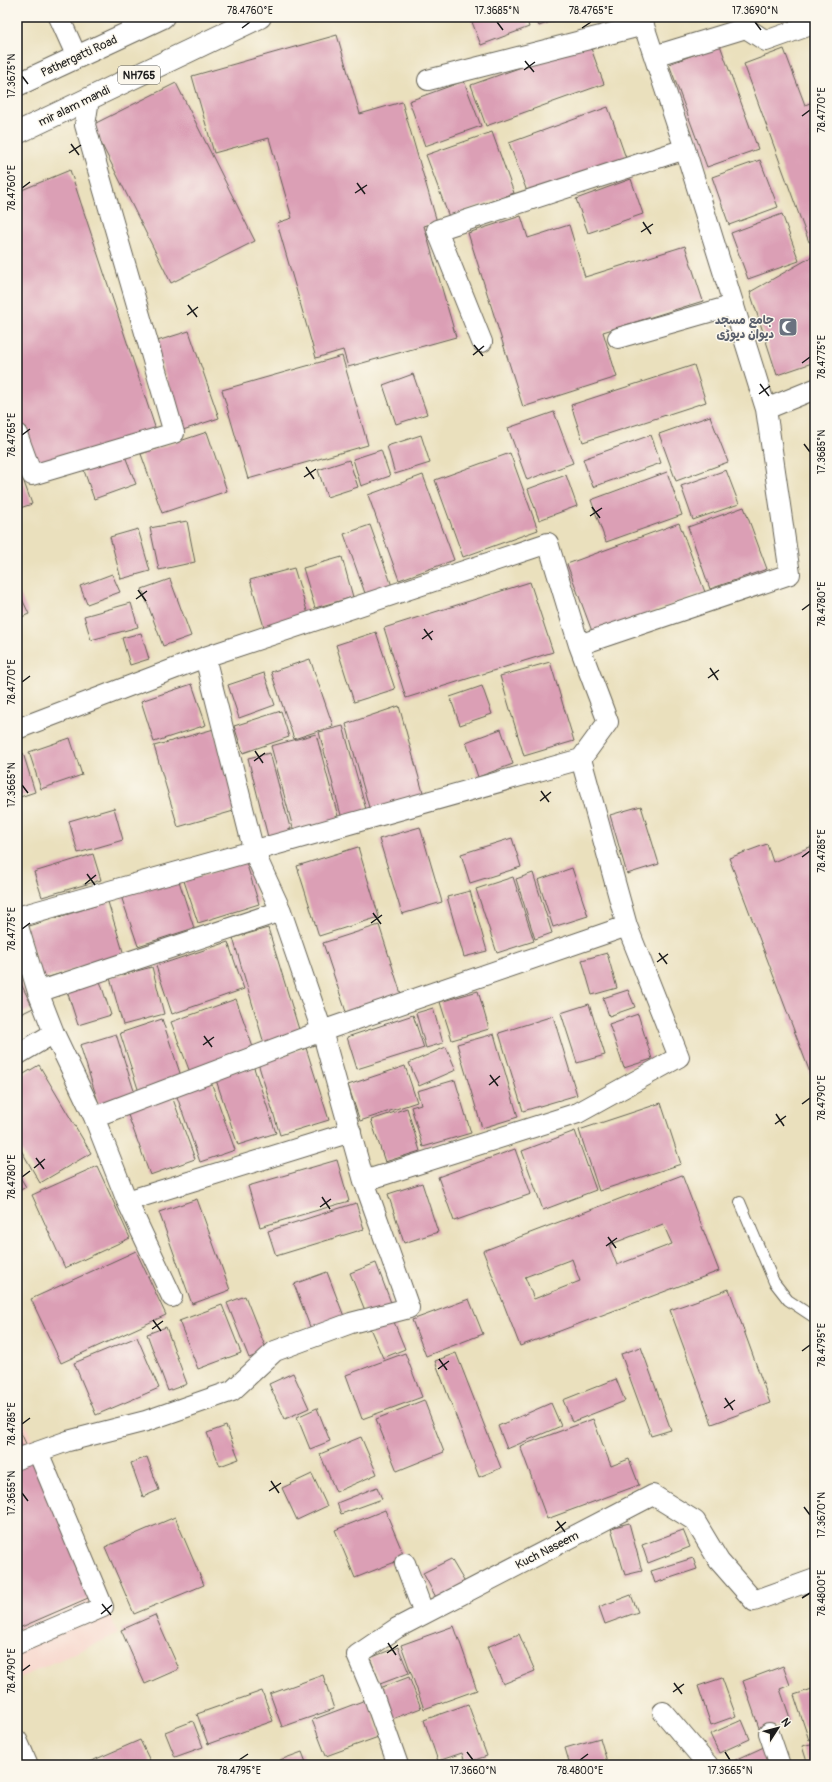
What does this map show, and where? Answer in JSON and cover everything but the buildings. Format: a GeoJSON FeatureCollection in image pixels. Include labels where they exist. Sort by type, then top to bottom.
{"type":"FeatureCollection","features":[{"type":"Feature","properties":{"kind":"highway","name":"Pathergatti Road"},"geometry":{"type":"LineString","coordinates":[[17,85],[163,17]]}},
{"type":"Feature","properties":{"kind":"highway","name":"mir alam mandi"},"geometry":{"type":"LineString","coordinates":[[17,133],[260,17]]}},
{"type":"Feature","properties":{"kind":"street"},"geometry":{"type":"LineString","coordinates":[[60,17],[77,57]]}},
{"type":"Feature","properties":{"kind":"street"},"geometry":{"type":"LineString","coordinates":[[428,80],[643,21],[685,149],[766,409],[790,574],[579,645]]}},
{"type":"Feature","properties":{"kind":"street"},"geometry":{"type":"LineString","coordinates":[[654,56],[746,28],[766,41],[808,26]]}},
{"type":"Feature","properties":{"kind":"street"},"geometry":{"type":"LineString","coordinates":[[17,434],[32,475],[174,434],[85,125],[89,99]]}},
{"type":"Feature","properties":{"kind":"street"},"geometry":{"type":"LineString","coordinates":[[482,342],[436,230],[685,149]]}},
{"type":"Feature","properties":{"kind":"street"},"geometry":{"type":"LineString","coordinates":[[618,338],[734,305]]}},
{"type":"Feature","properties":{"kind":"street"},"geometry":{"type":"LineString","coordinates":[[766,409],[815,389]]}},
{"type":"Feature","properties":{"kind":"street"},"geometry":{"type":"LineString","coordinates":[[17,729],[205,657],[548,543],[579,645],[608,722],[581,759],[254,852],[17,917]]}},
{"type":"Feature","properties":{"kind":"street"},"geometry":{"type":"LineString","coordinates":[[17,1460],[68,1441],[146,1421],[232,1391],[275,1352],[351,1324],[409,1308],[364,1181],[322,1031],[280,911],[254,852],[205,657]]}},
{"type":"Feature","properties":{"kind":"street"},"geometry":{"type":"LineString","coordinates":[[364,1181],[578,1113],[679,1057],[627,926],[581,759]]}},
{"type":"Feature","properties":{"kind":"street"},"geometry":{"type":"LineString","coordinates":[[38,992],[280,911]]}},
{"type":"Feature","properties":{"kind":"street"},"geometry":{"type":"LineString","coordinates":[[17,923],[38,992],[54,1033],[94,1117],[127,1201],[172,1297]]}},
{"type":"Feature","properties":{"kind":"street"},"geometry":{"type":"LineString","coordinates":[[94,1117],[322,1031],[627,926]]}},
{"type":"Feature","properties":{"kind":"street"},"geometry":{"type":"LineString","coordinates":[[17,1055],[54,1033]]}},
{"type":"Feature","properties":{"kind":"street"},"geometry":{"type":"LineString","coordinates":[[127,1201],[351,1132]]}},
{"type":"Feature","properties":{"kind":"street"},"geometry":{"type":"LineString","coordinates":[[17,1644],[103,1607],[38,1452]]}},
{"type":"Feature","properties":{"kind":"street","name":"Kuch Naseem"},"geometry":{"type":"LineString","coordinates":[[398,1765],[370,1686],[357,1655],[397,1628],[652,1495],[695,1521],[719,1560],[754,1601],[815,1580]]}},
{"type":"Feature","properties":{"kind":"street"},"geometry":{"type":"LineString","coordinates":[[405,1563],[424,1614]]}},
{"type":"Feature","properties":{"kind":"street"},"geometry":{"type":"LineString","coordinates":[[663,1712],[708,1765]]}},
{"type":"Feature","properties":{"kind":"street"},"geometry":{"type":"LineString","coordinates":[[768,1733],[780,1765]]}},
{"type":"Feature","properties":{"kind":"street"},"geometry":{"type":"LineString","coordinates":[[17,1740],[28,1765]]}},
{"type":"Feature","properties":{"kind":"lane"},"geometry":{"type":"LineString","coordinates":[[740,1202],[774,1282],[788,1300],[815,1318]]}},
{"type":"Feature","properties":{"kind":"shaded area"},"geometry":{"type":"Polygon","coordinates":[[[17,1405],[118,1634],[17,1679],[17,1405]]]}},
{"type":"Feature","properties":{"kind":"place","name":"جامع مسجد دیوان دیوڑی"},"geometry":{"type":"Point","coordinates":[788,327]}}]}
